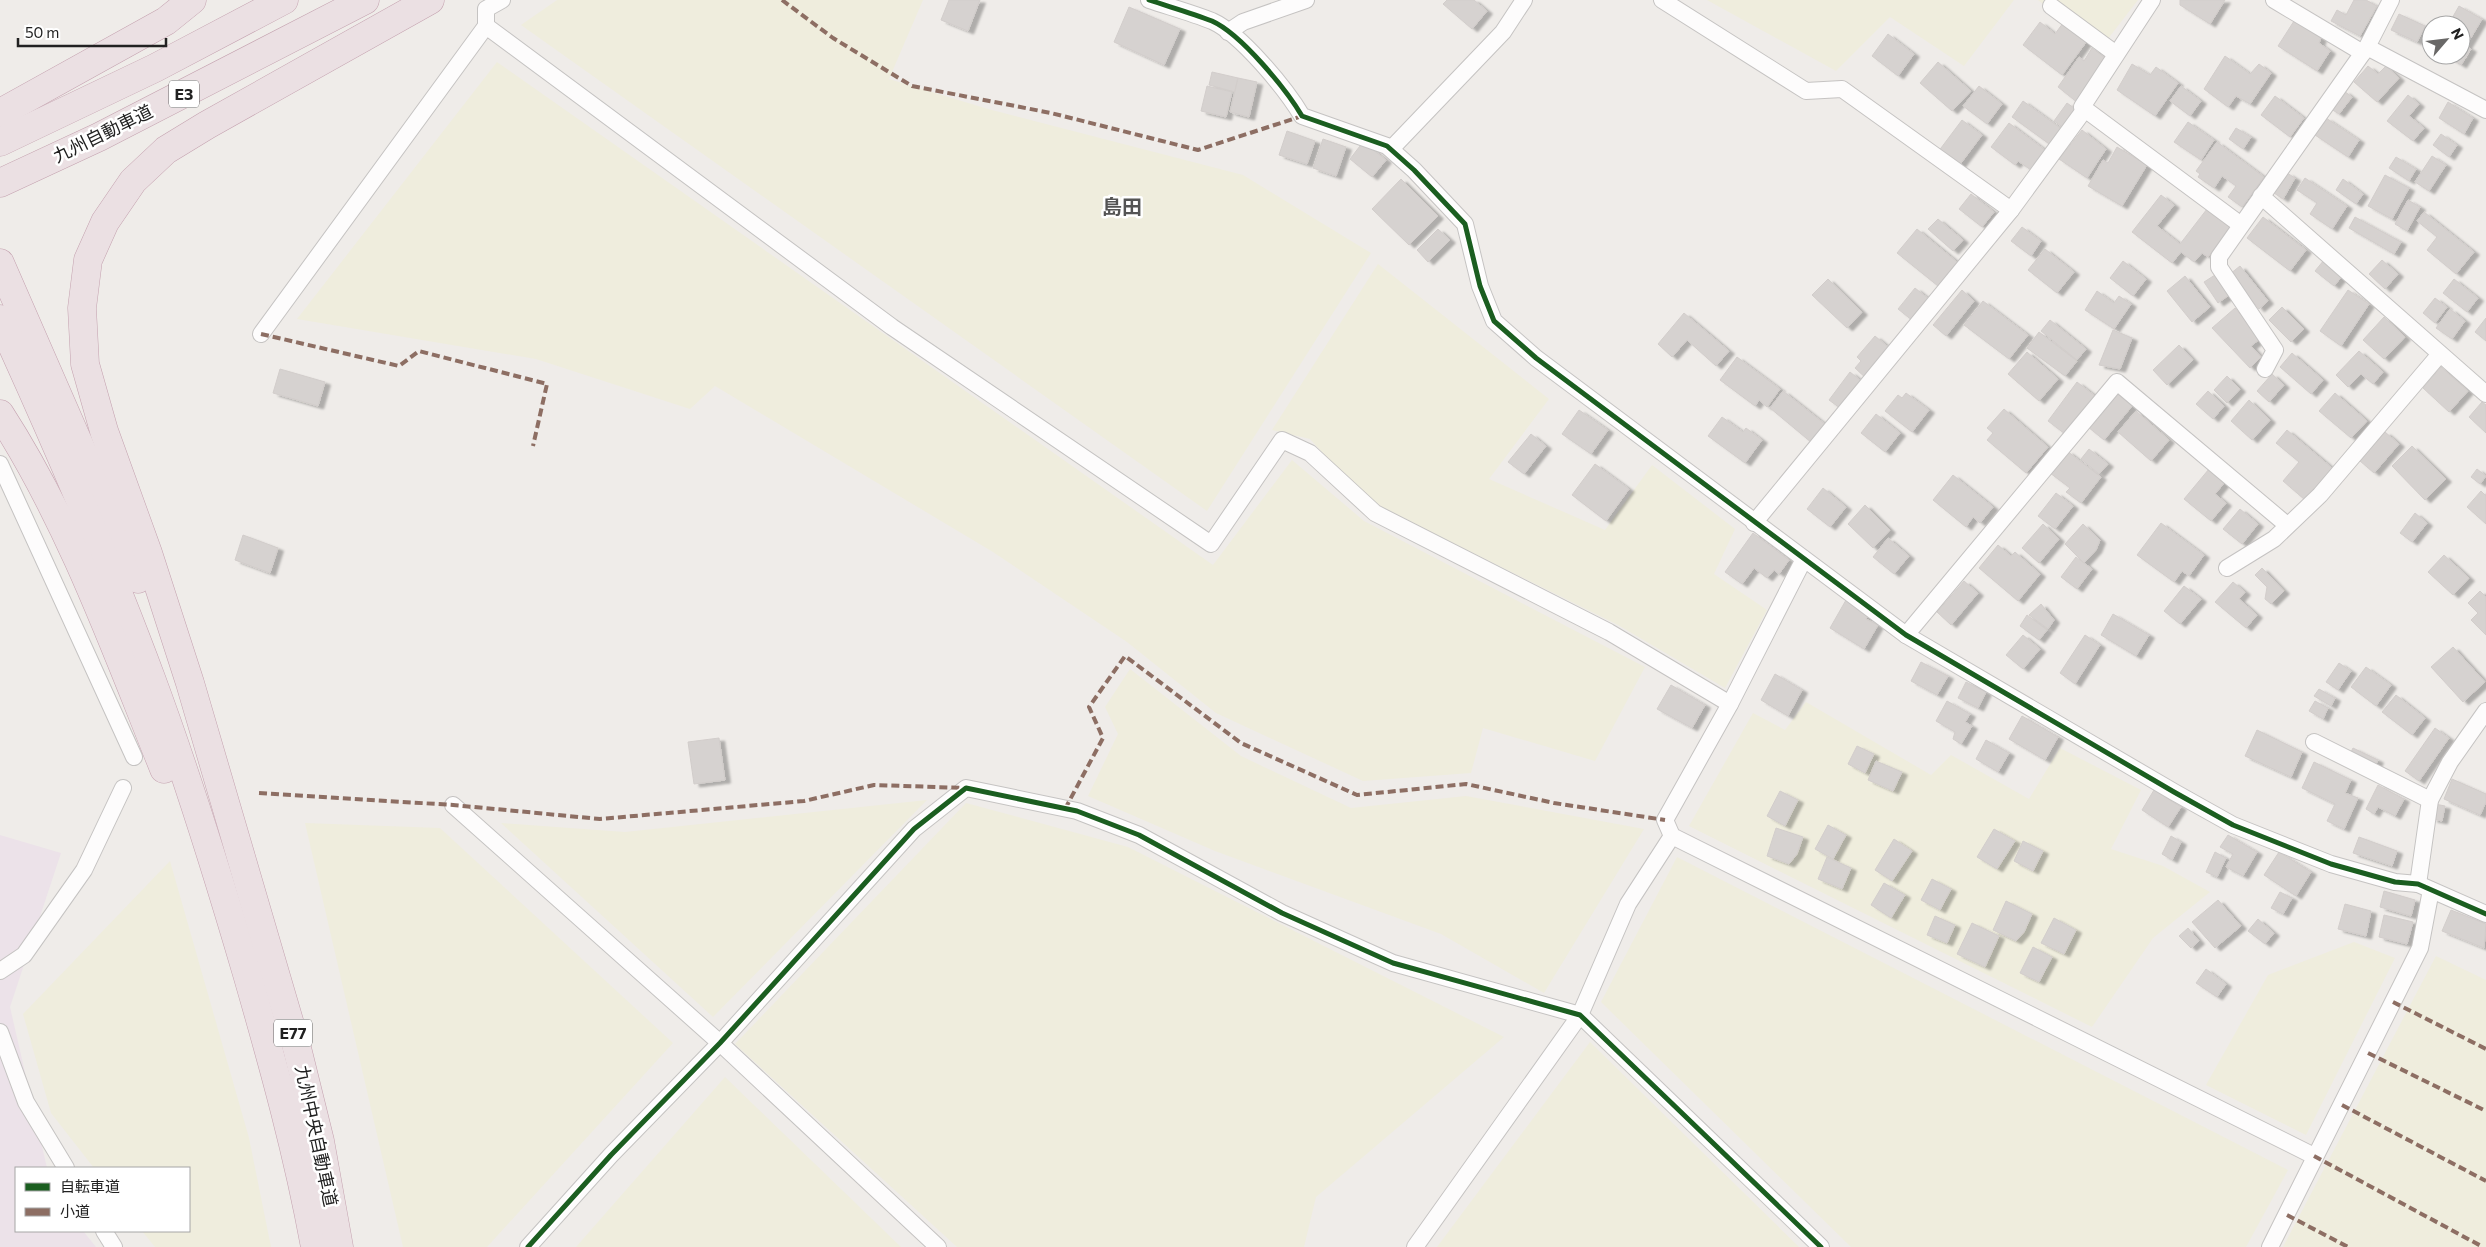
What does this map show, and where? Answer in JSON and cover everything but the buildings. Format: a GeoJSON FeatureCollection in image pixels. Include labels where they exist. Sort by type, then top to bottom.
{"type":"FeatureCollection","features":[{"type":"Feature","properties":{"kind":"highway"},"geometry":{"type":"LineString","coordinates":[[0,113],[166,21],[192,0]]}},
{"type":"Feature","properties":{"kind":"highway","name":"九州自動車道"},"geometry":{"type":"LineString","coordinates":[[0,142],[155,68],[284,0]]}},
{"type":"Feature","properties":{"kind":"highway","name":"九州自動車道"},"geometry":{"type":"LineString","coordinates":[[0,182],[98,137],[365,0]]}},
{"type":"Feature","properties":{"kind":"highway"},"geometry":{"type":"LineString","coordinates":[[232,824],[190,682],[148,553],[104,431],[85,364],[82,308],[88,260],[105,222],[133,181],[166,150],[430,0]]}},
{"type":"Feature","properties":{"kind":"highway"},"geometry":{"type":"LineString","coordinates":[[0,263],[130,558],[232,824]]}},
{"type":"Feature","properties":{"kind":"highway"},"geometry":{"type":"LineString","coordinates":[[0,319],[101,552],[152,679],[198,814],[238,946]]}},
{"type":"Feature","properties":{"kind":"highway"},"geometry":{"type":"LineString","coordinates":[[0,414],[19,442],[55,513],[96,604],[238,946]]}},
{"type":"Feature","properties":{"kind":"highway","name":"九州中央自動車道"},"geometry":{"type":"LineString","coordinates":[[232,824],[297,1048],[320,1141],[339,1247]]}},
{"type":"Feature","properties":{"kind":"highway","name":"九州中央自動車道"},"geometry":{"type":"LineString","coordinates":[[238,946],[284,1108],[315,1247]]}},
{"type":"Feature","properties":{"kind":"street"},"geometry":{"type":"LineString","coordinates":[[261,334],[486,26],[486,9],[502,0]]}},
{"type":"Feature","properties":{"kind":"street"},"geometry":{"type":"LineString","coordinates":[[1149,0],[1213,22],[1228,32],[1270,72],[1291,97],[1302,116],[1391,149],[1465,224],[1480,286],[1494,321],[1536,358],[1906,635],[2233,826],[2332,864],[2395,882],[2424,887],[2486,914]]}},
{"type":"Feature","properties":{"kind":"street"},"geometry":{"type":"LineString","coordinates":[[1228,32],[1243,22],[1306,0]]}},
{"type":"Feature","properties":{"kind":"street"},"geometry":{"type":"LineString","coordinates":[[1391,149],[1503,32],[1524,0]]}},
{"type":"Feature","properties":{"kind":"street"},"geometry":{"type":"LineString","coordinates":[[1662,0],[1806,91],[1842,89],[2012,210]]}},
{"type":"Feature","properties":{"kind":"street"},"geometry":{"type":"LineString","coordinates":[[2152,0],[2082,107],[2241,225]]}},
{"type":"Feature","properties":{"kind":"street"},"geometry":{"type":"LineString","coordinates":[[2274,0],[2365,50],[2486,110]]}},
{"type":"Feature","properties":{"kind":"street"},"geometry":{"type":"LineString","coordinates":[[2264,369],[2275,350],[2219,267],[2219,257],[2365,50],[2391,0]]}},
{"type":"Feature","properties":{"kind":"street"},"geometry":{"type":"LineString","coordinates":[[2051,6],[2116,54]]}},
{"type":"Feature","properties":{"kind":"street"},"geometry":{"type":"LineString","coordinates":[[486,26],[892,327],[1211,544],[1282,440],[1310,453],[1375,513],[1609,632],[1730,704]]}},
{"type":"Feature","properties":{"kind":"street"},"geometry":{"type":"LineString","coordinates":[[1754,523],[2012,210],[2085,109]]}},
{"type":"Feature","properties":{"kind":"street"},"geometry":{"type":"LineString","coordinates":[[2261,196],[2486,394]]}},
{"type":"Feature","properties":{"kind":"street"},"geometry":{"type":"LineString","coordinates":[[2227,568],[2274,539],[2320,495],[2345,468],[2440,354]]}},
{"type":"Feature","properties":{"kind":"street"},"geometry":{"type":"LineString","coordinates":[[1906,635],[2117,382],[2287,525]]}},
{"type":"Feature","properties":{"kind":"street"},"geometry":{"type":"LineString","coordinates":[[0,464],[134,756]]}},
{"type":"Feature","properties":{"kind":"street"},"geometry":{"type":"LineString","coordinates":[[1804,559],[1730,704],[1665,820],[1672,836],[2314,1156]]}},
{"type":"Feature","properties":{"kind":"street"},"geometry":{"type":"LineString","coordinates":[[2270,1247],[2420,948],[2430,800],[2450,762],[2486,711]]}},
{"type":"Feature","properties":{"kind":"street"},"geometry":{"type":"LineString","coordinates":[[2314,742],[2430,800]]}},
{"type":"Feature","properties":{"kind":"street"},"geometry":{"type":"LineString","coordinates":[[0,972],[24,955],[84,870],[123,788]]}},
{"type":"Feature","properties":{"kind":"street"},"geometry":{"type":"LineString","coordinates":[[528,1247],[611,1155],[720,1043],[914,829],[966,788],[1077,811],[1139,834],[1282,912],[1393,963],[1580,1016],[1821,1247]]}},
{"type":"Feature","properties":{"kind":"street"},"geometry":{"type":"LineString","coordinates":[[453,805],[720,1043],[938,1247]]}},
{"type":"Feature","properties":{"kind":"street"},"geometry":{"type":"LineString","coordinates":[[1415,1247],[1580,1016],[1628,904],[1672,836]]}},
{"type":"Feature","properties":{"kind":"street"},"geometry":{"type":"LineString","coordinates":[[0,1032],[26,1102],[65,1167]]}},
{"type":"Feature","properties":{"kind":"street"},"geometry":{"type":"LineString","coordinates":[[105,1232],[114,1247]]}},
{"type":"Feature","properties":{"kind":"shaded area"},"geometry":{"type":"Polygon","coordinates":[[[557,0],[923,0],[889,79],[988,109],[1243,175],[1371,253],[1207,511],[521,25],[557,0]]]}},
{"type":"Feature","properties":{"kind":"shaded area"},"geometry":{"type":"Polygon","coordinates":[[[1707,0],[2014,0],[1964,66],[1890,17],[1836,71],[1707,0]]]}},
{"type":"Feature","properties":{"kind":"shaded area"},"geometry":{"type":"Polygon","coordinates":[[[2038,0],[2138,0],[2100,49],[2038,0]]]}},
{"type":"Feature","properties":{"kind":"shaded area"},"geometry":{"type":"Polygon","coordinates":[[[497,62],[1213,565],[1292,460],[1364,521],[1645,667],[1595,761],[1483,728],[1471,773],[1363,781],[1216,713],[1127,642],[993,552],[715,386],[690,409],[536,359],[297,319],[497,62]]]}},
{"type":"Feature","properties":{"kind":"shaded area"},"geometry":{"type":"Polygon","coordinates":[[[1378,264],[1549,399],[1489,479],[1605,530],[1652,465],[1735,529],[1714,574],[1767,610],[1725,688],[1618,625],[1366,500],[1310,439],[1272,430],[1378,264]]]}},
{"type":"Feature","properties":{"kind":"shaded area"},"geometry":{"type":"Polygon","coordinates":[[[1130,669],[1241,756],[1351,808],[1466,796],[1644,829],[1544,993],[1441,934],[1215,851],[1088,796],[1118,734],[1105,707],[1130,669]]]}},
{"type":"Feature","properties":{"kind":"shaded area"},"geometry":{"type":"Polygon","coordinates":[[[1806,702],[1931,775],[1951,755],[2029,799],[2060,748],[2141,790],[2111,849],[2163,866],[2210,892],[2153,938],[2092,1027],[1689,826],[1753,713],[1785,730],[1806,702]]]}},
{"type":"Feature","properties":{"kind":"shaded area"},"geometry":{"type":"Polygon","coordinates":[[[927,800],[713,1017],[501,823],[625,832],[927,800]]]}},
{"type":"Feature","properties":{"kind":"shaded area"},"geometry":{"type":"Polygon","coordinates":[[[966,803],[1128,847],[1504,1037],[1316,1197],[1304,1247],[957,1247],[735,1044],[966,803]]]}},
{"type":"Feature","properties":{"kind":"shaded area"},"geometry":{"type":"Polygon","coordinates":[[[305,823],[440,828],[673,1043],[487,1247],[403,1247],[305,823]]]}},
{"type":"Feature","properties":{"kind":"shaded area"},"geometry":{"type":"Polygon","coordinates":[[[0,835],[61,853],[10,1007],[47,1167],[15,1167],[15,1232],[84,1232],[96,1247],[0,1247],[0,835]]]}},
{"type":"Feature","properties":{"kind":"shaded area"},"geometry":{"type":"Polygon","coordinates":[[[1677,857],[2288,1170],[2246,1247],[1851,1247],[1601,1002],[1677,857]]]}},
{"type":"Feature","properties":{"kind":"shaded area"},"geometry":{"type":"Polygon","coordinates":[[[170,861],[249,1138],[271,1247],[155,1247],[143,1232],[190,1232],[190,1167],[93,1167],[51,1113],[23,1014],[170,861]]]}},
{"type":"Feature","properties":{"kind":"shaded area"},"geometry":{"type":"Polygon","coordinates":[[[2354,942],[2395,958],[2306,1135],[2206,1085],[2268,975],[2354,942]]]}},
{"type":"Feature","properties":{"kind":"shaded area"},"geometry":{"type":"Polygon","coordinates":[[[2436,956],[2486,980],[2486,1247],[2283,1247],[2436,956]]]}},
{"type":"Feature","properties":{"kind":"shaded area"},"geometry":{"type":"Polygon","coordinates":[[[1590,1042],[1799,1247],[1437,1247],[1590,1042]]]}},
{"type":"Feature","properties":{"kind":"shaded area"},"geometry":{"type":"Polygon","coordinates":[[[725,1077],[901,1247],[576,1247],[725,1077]]]}},
{"type":"Feature","properties":{"kind":"marked path"},"geometry":{"type":"LineString","coordinates":[[782,0],[833,38],[912,86],[1051,113],[1198,150],[1302,116]]}},
{"type":"Feature","properties":{"kind":"marked path"},"geometry":{"type":"LineString","coordinates":[[261,334],[399,366],[419,351],[547,384],[533,446]]}},
{"type":"Feature","properties":{"kind":"marked path"},"geometry":{"type":"LineString","coordinates":[[1065,809],[1103,738],[1089,707],[1125,656],[1241,743],[1357,795],[1466,784],[1554,803],[1665,820]]}},
{"type":"Feature","properties":{"kind":"marked path"},"geometry":{"type":"LineString","coordinates":[[259,793],[453,805],[600,819],[804,801],[874,785],[966,788]]}},
{"type":"Feature","properties":{"kind":"marked path"},"geometry":{"type":"LineString","coordinates":[[2393,1002],[2486,1049]]}},
{"type":"Feature","properties":{"kind":"marked path"},"geometry":{"type":"LineString","coordinates":[[2368,1053],[2486,1111]]}},
{"type":"Feature","properties":{"kind":"marked path"},"geometry":{"type":"LineString","coordinates":[[2342,1105],[2486,1181]]}},
{"type":"Feature","properties":{"kind":"marked path"},"geometry":{"type":"LineString","coordinates":[[2314,1156],[2483,1247]]}},
{"type":"Feature","properties":{"kind":"marked path"},"geometry":{"type":"LineString","coordinates":[[2287,1215],[2348,1247]]}},
{"type":"Feature","properties":{"kind":"cycle path"},"geometry":{"type":"LineString","coordinates":[[1149,0],[1204,18],[1224,28],[1262,63],[1302,116],[1387,146],[1414,170],[1465,224],[1480,286],[1494,321],[1536,358],[1906,635],[2233,825],[2331,864],[2395,882],[2418,884],[2486,914]]}},
{"type":"Feature","properties":{"kind":"cycle path"},"geometry":{"type":"LineString","coordinates":[[528,1247],[611,1155],[720,1043],[914,829],[966,788],[1077,811],[1139,835],[1282,913],[1393,963],[1580,1015],[1821,1247]]}},
{"type":"Feature","properties":{"kind":"district","name":"島田"},"geometry":{"type":"Point","coordinates":[1122,207]}}]}
